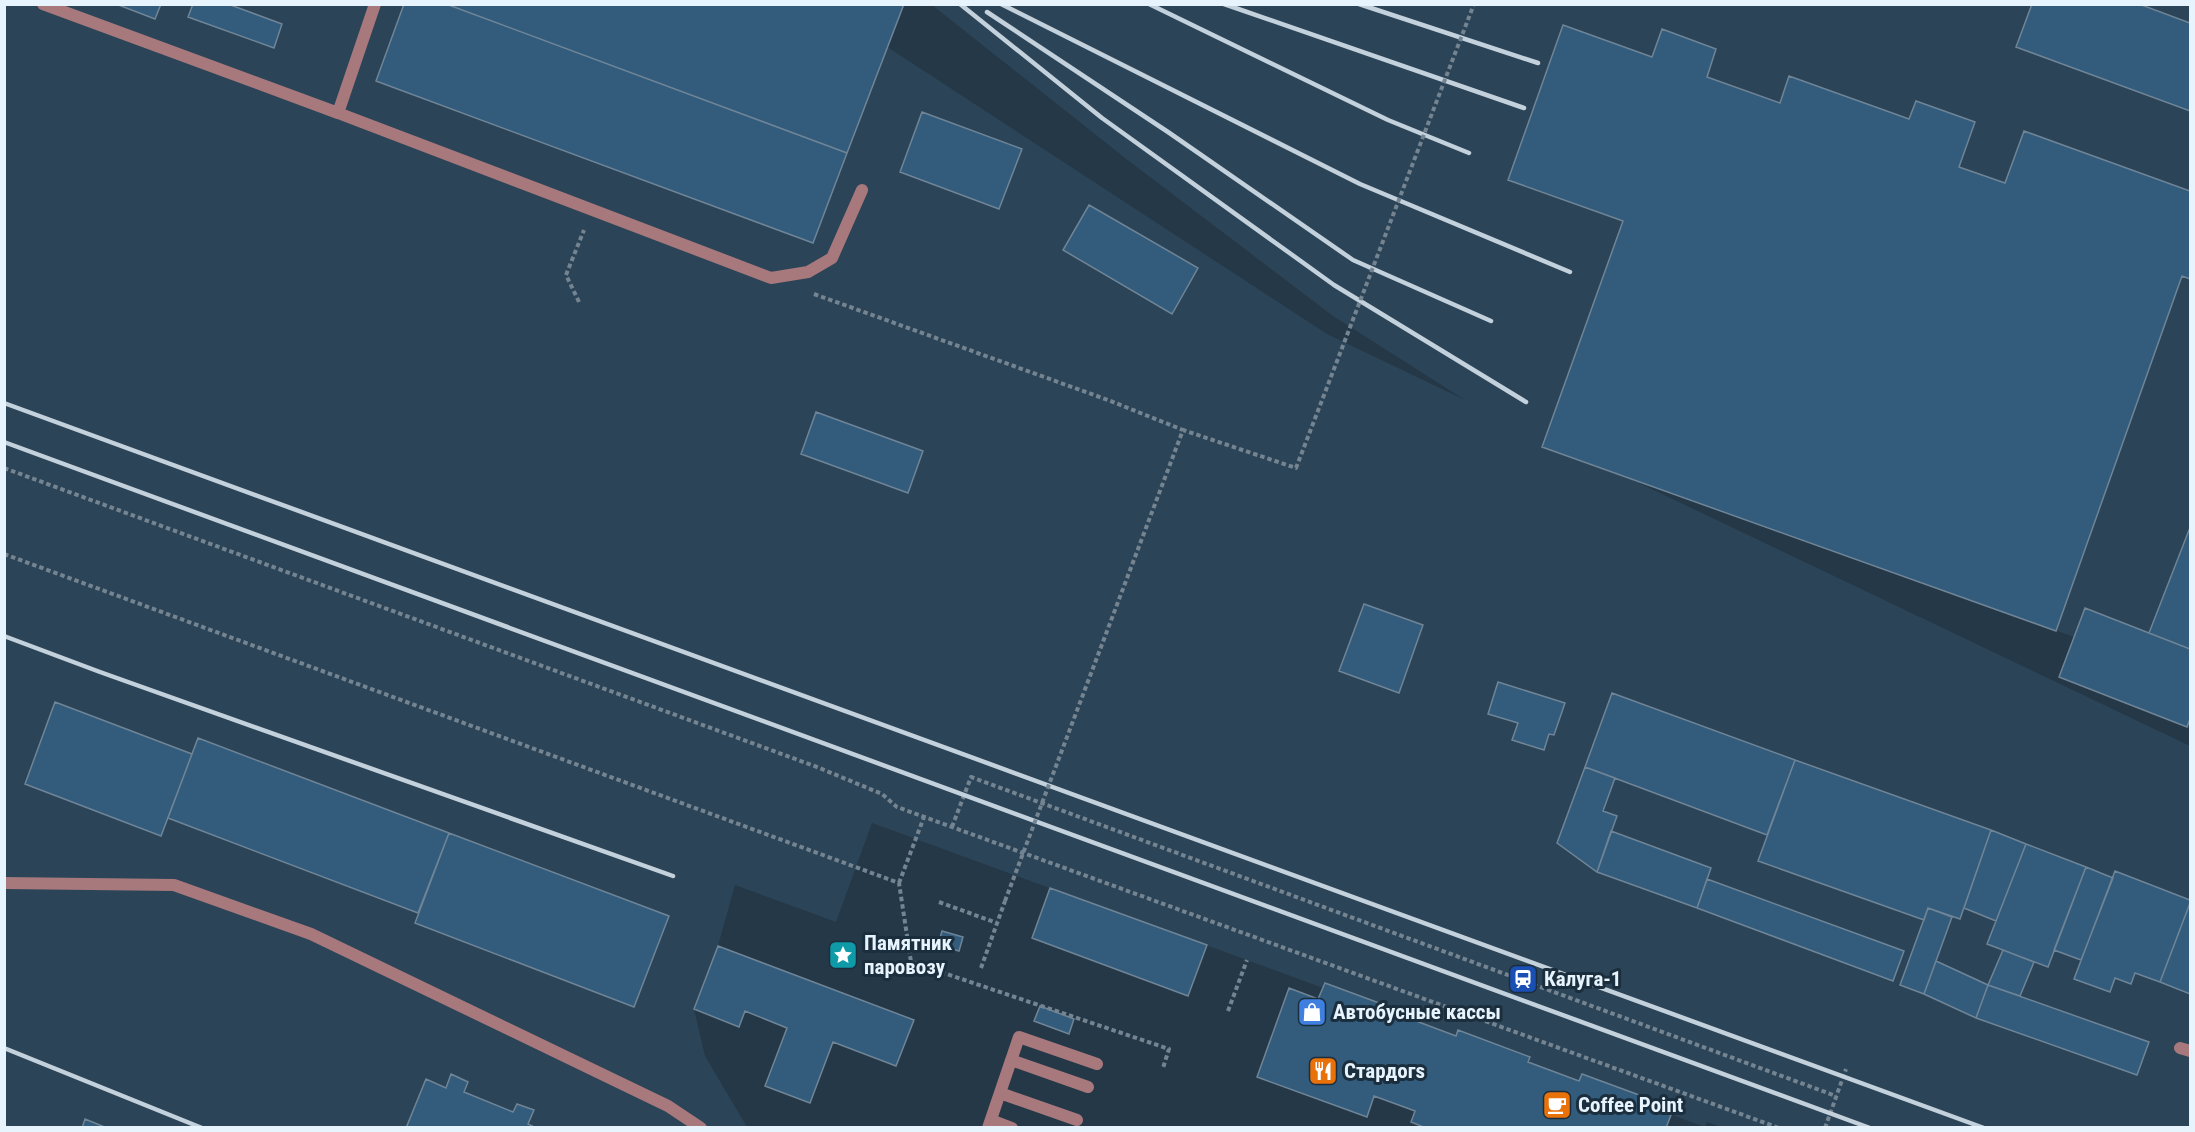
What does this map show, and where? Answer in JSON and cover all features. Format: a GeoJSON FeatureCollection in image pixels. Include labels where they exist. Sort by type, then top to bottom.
{"type":"FeatureCollection","features":[{"type":"Feature","properties":{"kind":"lane"},"geometry":{"type":"LineString","coordinates":[[43,4],[338,113],[771,278],[808,272],[832,258],[862,190]]}},
{"type":"Feature","properties":{"kind":"lane"},"geometry":{"type":"LineString","coordinates":[[338,113],[374,5]]}},
{"type":"Feature","properties":{"kind":"lane"},"geometry":{"type":"LineString","coordinates":[[4,883],[174,885],[311,933],[668,1106],[701,1128]]}},
{"type":"Feature","properties":{"kind":"lane"},"geometry":{"type":"LineString","coordinates":[[1012,1128],[989,1124],[1019,1037],[1097,1064]]}},
{"type":"Feature","properties":{"kind":"lane"},"geometry":{"type":"LineString","coordinates":[[1011,1060],[1088,1087]]}},
{"type":"Feature","properties":{"kind":"lane"},"geometry":{"type":"LineString","coordinates":[[1000,1093],[1077,1120]]}},
{"type":"Feature","properties":{"kind":"path"},"geometry":{"type":"LineString","coordinates":[[771,278],[1108,400],[1183,430],[1296,468],[1474,4]]}},
{"type":"Feature","properties":{"kind":"path"},"geometry":{"type":"LineString","coordinates":[[579,302],[566,275],[593,210]]}},
{"type":"Feature","properties":{"kind":"path"},"geometry":{"type":"LineString","coordinates":[[981,968],[1183,430]]}},
{"type":"Feature","properties":{"kind":"path"},"geometry":{"type":"LineString","coordinates":[[4,468],[817,767],[882,794],[897,807],[1779,1128]]}},
{"type":"Feature","properties":{"kind":"path"},"geometry":{"type":"LineString","coordinates":[[4,554],[899,883]]}},
{"type":"Feature","properties":{"kind":"path"},"geometry":{"type":"LineString","coordinates":[[952,827],[970,777],[1836,1096]]}},
{"type":"Feature","properties":{"kind":"path"},"geometry":{"type":"LineString","coordinates":[[924,817],[899,883],[911,962],[1168,1049],[1163,1068]]}},
{"type":"Feature","properties":{"kind":"path"},"geometry":{"type":"LineString","coordinates":[[939,902],[997,923]]}},
{"type":"Feature","properties":{"kind":"path"},"geometry":{"type":"LineString","coordinates":[[1228,1011],[1246,960]]}},
{"type":"Feature","properties":{"kind":"path"},"geometry":{"type":"LineString","coordinates":[[1825,1128],[1846,1069]]}},
{"type":"Feature","properties":{"kind":"shaded area"},"geometry":{"type":"Polygon","coordinates":[[[5,5],[823,5],[1327,334],[1465,400],[1333,316],[1125,158],[932,5],[2190,5],[2190,729],[2059,677],[2074,637],[1637,482],[2190,746],[2190,1127],[1724,1128],[1707,1122],[1705,1127],[1647,1106],[1650,1098],[1582,1074],[1579,1081],[1528,1062],[1529,1056],[1458,1030],[1456,1036],[1408,1018],[1409,1014],[1325,983],[1323,988],[872,823],[836,922],[735,885],[718,946],[694,1009],[705,1056],[747,1127],[5,1128],[5,5]]]}},
{"type":"Feature","properties":{"kind":"building"},"geometry":{"type":"Polygon","coordinates":[[[116,4],[161,4],[155,19],[116,4]]]}},
{"type":"Feature","properties":{"kind":"building"},"geometry":{"type":"Polygon","coordinates":[[[193,4],[228,4],[282,24],[274,48],[188,17],[193,4]]]}},
{"type":"Feature","properties":{"kind":"building"},"geometry":{"type":"Polygon","coordinates":[[[404,4],[446,4],[847,153],[813,243],[376,81],[404,4]]]}},
{"type":"Feature","properties":{"kind":"building"},"geometry":{"type":"Polygon","coordinates":[[[446,4],[904,4],[847,153],[446,4]]]}},
{"type":"Feature","properties":{"kind":"building"},"geometry":{"type":"Polygon","coordinates":[[[2032,4],[2139,4],[2190,23],[2190,111],[2016,47],[2032,4]]]}},
{"type":"Feature","properties":{"kind":"building"},"geometry":{"type":"Polygon","coordinates":[[[1563,25],[1652,57],[1662,29],[1716,49],[1707,77],[1780,103],[1789,76],[1909,119],[1916,101],[1975,122],[1959,167],[2005,183],[2024,131],[2190,191],[2190,279],[2182,276],[2056,631],[1542,447],[1623,221],[1508,180],[1563,25]]]}},
{"type":"Feature","properties":{"kind":"building"},"geometry":{"type":"Polygon","coordinates":[[[922,112],[1022,149],[999,209],[900,172],[922,112]]]}},
{"type":"Feature","properties":{"kind":"building"},"geometry":{"type":"Polygon","coordinates":[[[1089,205],[1198,268],[1172,314],[1063,250],[1089,205]]]}},
{"type":"Feature","properties":{"kind":"building"},"geometry":{"type":"Polygon","coordinates":[[[816,412],[923,451],[908,493],[801,454],[816,412]]]}},
{"type":"Feature","properties":{"kind":"building"},"geometry":{"type":"Polygon","coordinates":[[[2190,531],[2190,649],[2149,633],[2190,531]]]}},
{"type":"Feature","properties":{"kind":"building"},"geometry":{"type":"Polygon","coordinates":[[[1364,604],[1423,625],[1399,693],[1339,671],[1364,604]]]}},
{"type":"Feature","properties":{"kind":"building"},"geometry":{"type":"Polygon","coordinates":[[[2085,608],[2190,649],[2190,719],[2187,727],[2059,677],[2085,608]]]}},
{"type":"Feature","properties":{"kind":"building"},"geometry":{"type":"Polygon","coordinates":[[[1498,682],[1565,703],[1554,735],[1549,734],[1544,750],[1512,740],[1518,723],[1488,714],[1498,682]]]}},
{"type":"Feature","properties":{"kind":"building"},"geometry":{"type":"Polygon","coordinates":[[[1612,693],[1795,760],[1767,835],[1585,767],[1612,693]]]}},
{"type":"Feature","properties":{"kind":"building"},"geometry":{"type":"Polygon","coordinates":[[[55,702],[192,754],[161,836],[25,784],[55,702]]]}},
{"type":"Feature","properties":{"kind":"building"},"geometry":{"type":"Polygon","coordinates":[[[198,738],[449,833],[418,913],[168,818],[198,738]]]}},
{"type":"Feature","properties":{"kind":"building"},"geometry":{"type":"Polygon","coordinates":[[[1795,760],[1991,830],[1960,919],[1928,908],[1924,920],[1758,861],[1795,760]]]}},
{"type":"Feature","properties":{"kind":"building"},"geometry":{"type":"Polygon","coordinates":[[[1585,767],[1615,778],[1603,811],[1617,816],[1597,872],[1557,843],[1585,767]]]}},
{"type":"Feature","properties":{"kind":"building"},"geometry":{"type":"Polygon","coordinates":[[[1991,830],[2026,844],[1996,921],[1964,908],[1991,830]]]}},
{"type":"Feature","properties":{"kind":"building"},"geometry":{"type":"Polygon","coordinates":[[[1611,831],[1711,868],[1697,908],[1597,872],[1611,831]]]}},
{"type":"Feature","properties":{"kind":"building"},"geometry":{"type":"Polygon","coordinates":[[[449,833],[669,916],[634,1007],[415,923],[449,833]]]}},
{"type":"Feature","properties":{"kind":"building"},"geometry":{"type":"Polygon","coordinates":[[[2026,844],[2086,867],[2048,967],[1987,944],[2026,844]]]}},
{"type":"Feature","properties":{"kind":"building"},"geometry":{"type":"Polygon","coordinates":[[[2086,867],[2113,878],[2081,960],[2054,950],[2086,867]]]}},
{"type":"Feature","properties":{"kind":"building"},"geometry":{"type":"Polygon","coordinates":[[[2115,871],[2190,900],[2190,903],[2160,982],[2135,973],[2131,984],[2115,978],[2110,992],[2074,979],[2115,871]]]}},
{"type":"Feature","properties":{"kind":"building"},"geometry":{"type":"Polygon","coordinates":[[[1707,879],[1904,951],[1893,981],[1697,908],[1707,879]]]}},
{"type":"Feature","properties":{"kind":"building"},"geometry":{"type":"Polygon","coordinates":[[[1050,888],[1207,945],[1188,996],[1032,938],[1050,888]]]}},
{"type":"Feature","properties":{"kind":"building"},"geometry":{"type":"Polygon","coordinates":[[[2190,903],[2190,994],[2160,982],[2190,903]]]}},
{"type":"Feature","properties":{"kind":"building"},"geometry":{"type":"Polygon","coordinates":[[[1928,908],[1952,917],[1924,994],[1900,985],[1928,908]]]}},
{"type":"Feature","properties":{"kind":"building"},"geometry":{"type":"Polygon","coordinates":[[[942,931],[963,937],[959,951],[938,945],[942,931]]]}},
{"type":"Feature","properties":{"kind":"building"},"geometry":{"type":"Polygon","coordinates":[[[718,946],[914,1020],[896,1066],[833,1042],[810,1103],[765,1086],[787,1028],[745,1011],[739,1027],[694,1009],[718,946]]]}},
{"type":"Feature","properties":{"kind":"building"},"geometry":{"type":"Polygon","coordinates":[[[2003,950],[2034,962],[2020,996],[1988,985],[2003,950]]]}},
{"type":"Feature","properties":{"kind":"building"},"geometry":{"type":"Polygon","coordinates":[[[1936,961],[1988,985],[1976,1018],[1924,994],[1936,961]]]}},
{"type":"Feature","properties":{"kind":"building"},"geometry":{"type":"Polygon","coordinates":[[[1325,983],[1409,1014],[1408,1018],[1456,1036],[1458,1030],[1530,1057],[1528,1062],[1579,1081],[1582,1074],[1650,1099],[1647,1106],[1671,1115],[1666,1128],[1426,1128],[1411,1122],[1415,1111],[1374,1096],[1367,1117],[1257,1077],[1289,988],[1318,999],[1325,983]]]}},
{"type":"Feature","properties":{"kind":"building"},"geometry":{"type":"Polygon","coordinates":[[[1988,985],[2149,1042],[2137,1075],[1976,1018],[1988,985]]]}},
{"type":"Feature","properties":{"kind":"building"},"geometry":{"type":"Polygon","coordinates":[[[1040,1006],[1074,1019],[1069,1034],[1034,1021],[1040,1006]]]}},
{"type":"Feature","properties":{"kind":"building"},"geometry":{"type":"Polygon","coordinates":[[[451,1074],[468,1082],[464,1092],[513,1112],[517,1104],[534,1110],[528,1124],[536,1128],[406,1128],[426,1079],[446,1088],[451,1074]]]}},
{"type":"Feature","properties":{"kind":"building"},"geometry":{"type":"Polygon","coordinates":[[[85,1119],[107,1128],[82,1128],[85,1119]]]}},
{"type":"Feature","properties":{"kind":"railway"},"geometry":{"type":"LineString","coordinates":[[960,4],[1102,118],[1334,285],[1526,402]]}},
{"type":"Feature","properties":{"kind":"railway"},"geometry":{"type":"LineString","coordinates":[[1001,4],[1360,184],[1570,272]]}},
{"type":"Feature","properties":{"kind":"railway"},"geometry":{"type":"LineString","coordinates":[[1149,4],[1388,120],[1469,153]]}},
{"type":"Feature","properties":{"kind":"railway"},"geometry":{"type":"LineString","coordinates":[[1224,4],[1524,108]]}},
{"type":"Feature","properties":{"kind":"railway"},"geometry":{"type":"LineString","coordinates":[[1359,4],[1538,63]]}},
{"type":"Feature","properties":{"kind":"railway"},"geometry":{"type":"LineString","coordinates":[[987,12],[1168,132],[1353,260],[1491,321]]}},
{"type":"Feature","properties":{"kind":"railway"},"geometry":{"type":"LineString","coordinates":[[4,403],[1984,1128]]}},
{"type":"Feature","properties":{"kind":"railway"},"geometry":{"type":"LineString","coordinates":[[4,442],[1870,1128]]}},
{"type":"Feature","properties":{"kind":"railway"},"geometry":{"type":"LineString","coordinates":[[4,636],[673,876]]}},
{"type":"Feature","properties":{"kind":"railway"},"geometry":{"type":"LineString","coordinates":[[4,1048],[202,1128]]}},
{"type":"Feature","properties":{"kind":"place","name":"Памятник паровозу"},"geometry":{"type":"Point","coordinates":[843,955]}},
{"type":"Feature","properties":{"kind":"place","name":"Калуга-1"},"geometry":{"type":"Point","coordinates":[1523,979]}},
{"type":"Feature","properties":{"kind":"place","name":"Автобусные кассы"},"geometry":{"type":"Point","coordinates":[1312,1012]}},
{"type":"Feature","properties":{"kind":"place","name":"Стардогs"},"geometry":{"type":"Point","coordinates":[1323,1071]}},
{"type":"Feature","properties":{"kind":"place","name":"Coffee Point"},"geometry":{"type":"Point","coordinates":[1557,1105]}}]}
